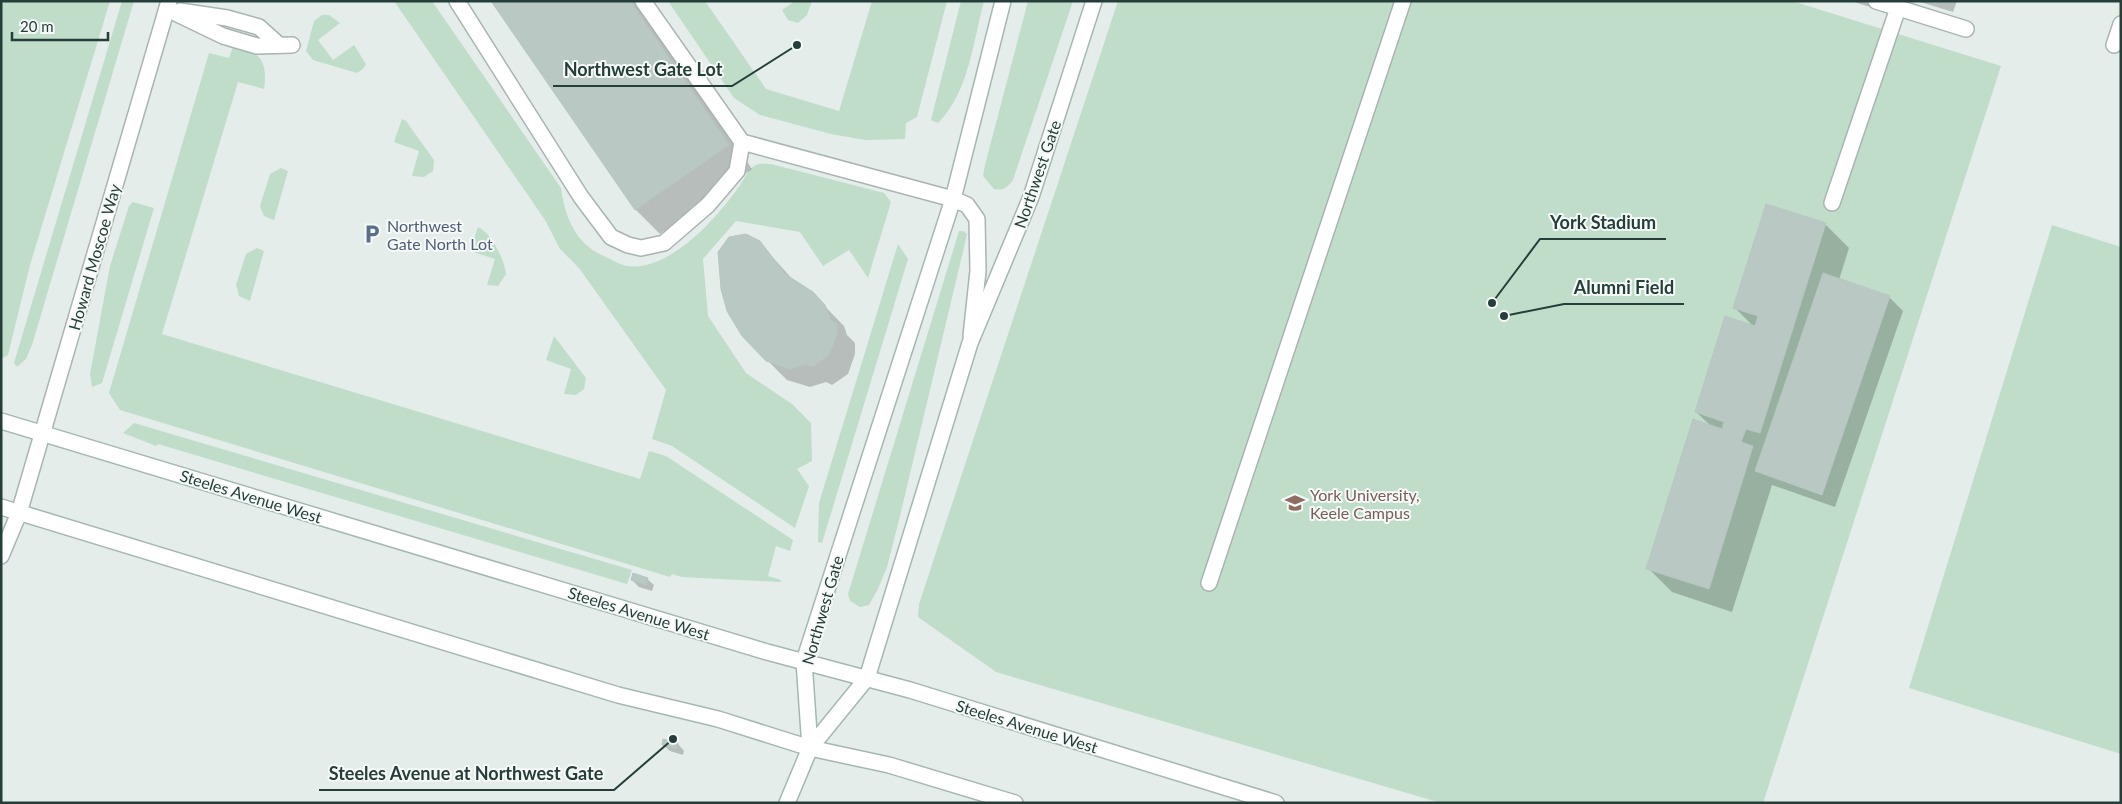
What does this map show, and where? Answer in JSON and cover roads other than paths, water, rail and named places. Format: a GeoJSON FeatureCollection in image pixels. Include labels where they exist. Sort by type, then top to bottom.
{"type":"FeatureCollection","features":[{"type":"Feature","properties":{"kind":"main road"},"geometry":{"type":"LineString","coordinates":[[457,1],[581,197],[611,237],[628,245],[641,248],[664,243],[708,205],[737,171],[742,142]]}},
{"type":"Feature","properties":{"kind":"main road"},"geometry":{"type":"LineString","coordinates":[[643,1],[742,142],[953,199]]}},
{"type":"Feature","properties":{"kind":"main road","name":"Northwest Gate"},"geometry":{"type":"LineString","coordinates":[[810,748],[804,661],[953,199],[1003,1]]}},
{"type":"Feature","properties":{"kind":"main road","name":"Northwest Gate"},"geometry":{"type":"LineString","coordinates":[[810,748],[867,678],[970,343],[1031,197],[1094,1]]}},
{"type":"Feature","properties":{"kind":"main road"},"geometry":{"type":"LineString","coordinates":[[1209,583],[1403,1]]}},
{"type":"Feature","properties":{"kind":"main road"},"geometry":{"type":"LineString","coordinates":[[1876,1],[1966,29]]}},
{"type":"Feature","properties":{"kind":"main road"},"geometry":{"type":"LineString","coordinates":[[168,5],[259,27],[285,44]]}},
{"type":"Feature","properties":{"kind":"main road","name":"Howard Moscoe Way"},"geometry":{"type":"LineString","coordinates":[[1,556],[19,513],[43,434],[168,5]]}},
{"type":"Feature","properties":{"kind":"main road"},"geometry":{"type":"LineString","coordinates":[[1832,203],[1898,8]]}},
{"type":"Feature","properties":{"kind":"main road"},"geometry":{"type":"LineString","coordinates":[[2114,45],[2121,24]]}},
{"type":"Feature","properties":{"kind":"main road","name":"Northwest Gate"},"geometry":{"type":"LineString","coordinates":[[953,199],[967,205],[977,219],[978,271],[970,343]]}},
{"type":"Feature","properties":{"kind":"main road","name":"Steeles Avenue West"},"geometry":{"type":"LineString","coordinates":[[1,421],[804,661],[867,678],[1276,803]]}},
{"type":"Feature","properties":{"kind":"main road"},"geometry":{"type":"LineString","coordinates":[[1,507],[618,695],[718,719],[810,748],[889,764],[1015,803]]}},
{"type":"Feature","properties":{"kind":"main road"},"geometry":{"type":"LineString","coordinates":[[787,803],[810,748]]}},
{"type":"Feature","properties":{"kind":"place","name":"Northwest Gate Lot"},"geometry":{"type":"Point","coordinates":[797,45]}},
{"type":"Feature","properties":{"kind":"place","name":"Northwest Gate North Lot"},"geometry":{"type":"Point","coordinates":[372,234]}},
{"type":"Feature","properties":{"kind":"place","name":"York Stadium"},"geometry":{"type":"Point","coordinates":[1492,303]}},
{"type":"Feature","properties":{"kind":"place","name":"Alumni Field"},"geometry":{"type":"Point","coordinates":[1504,316]}},
{"type":"Feature","properties":{"kind":"place","name":"York University, Keele Campus"},"geometry":{"type":"Point","coordinates":[1295,503]}},
{"type":"Feature","properties":{"kind":"place","name":"Steeles Avenue at Northwest Gate"},"geometry":{"type":"Point","coordinates":[673,739]}}]}
